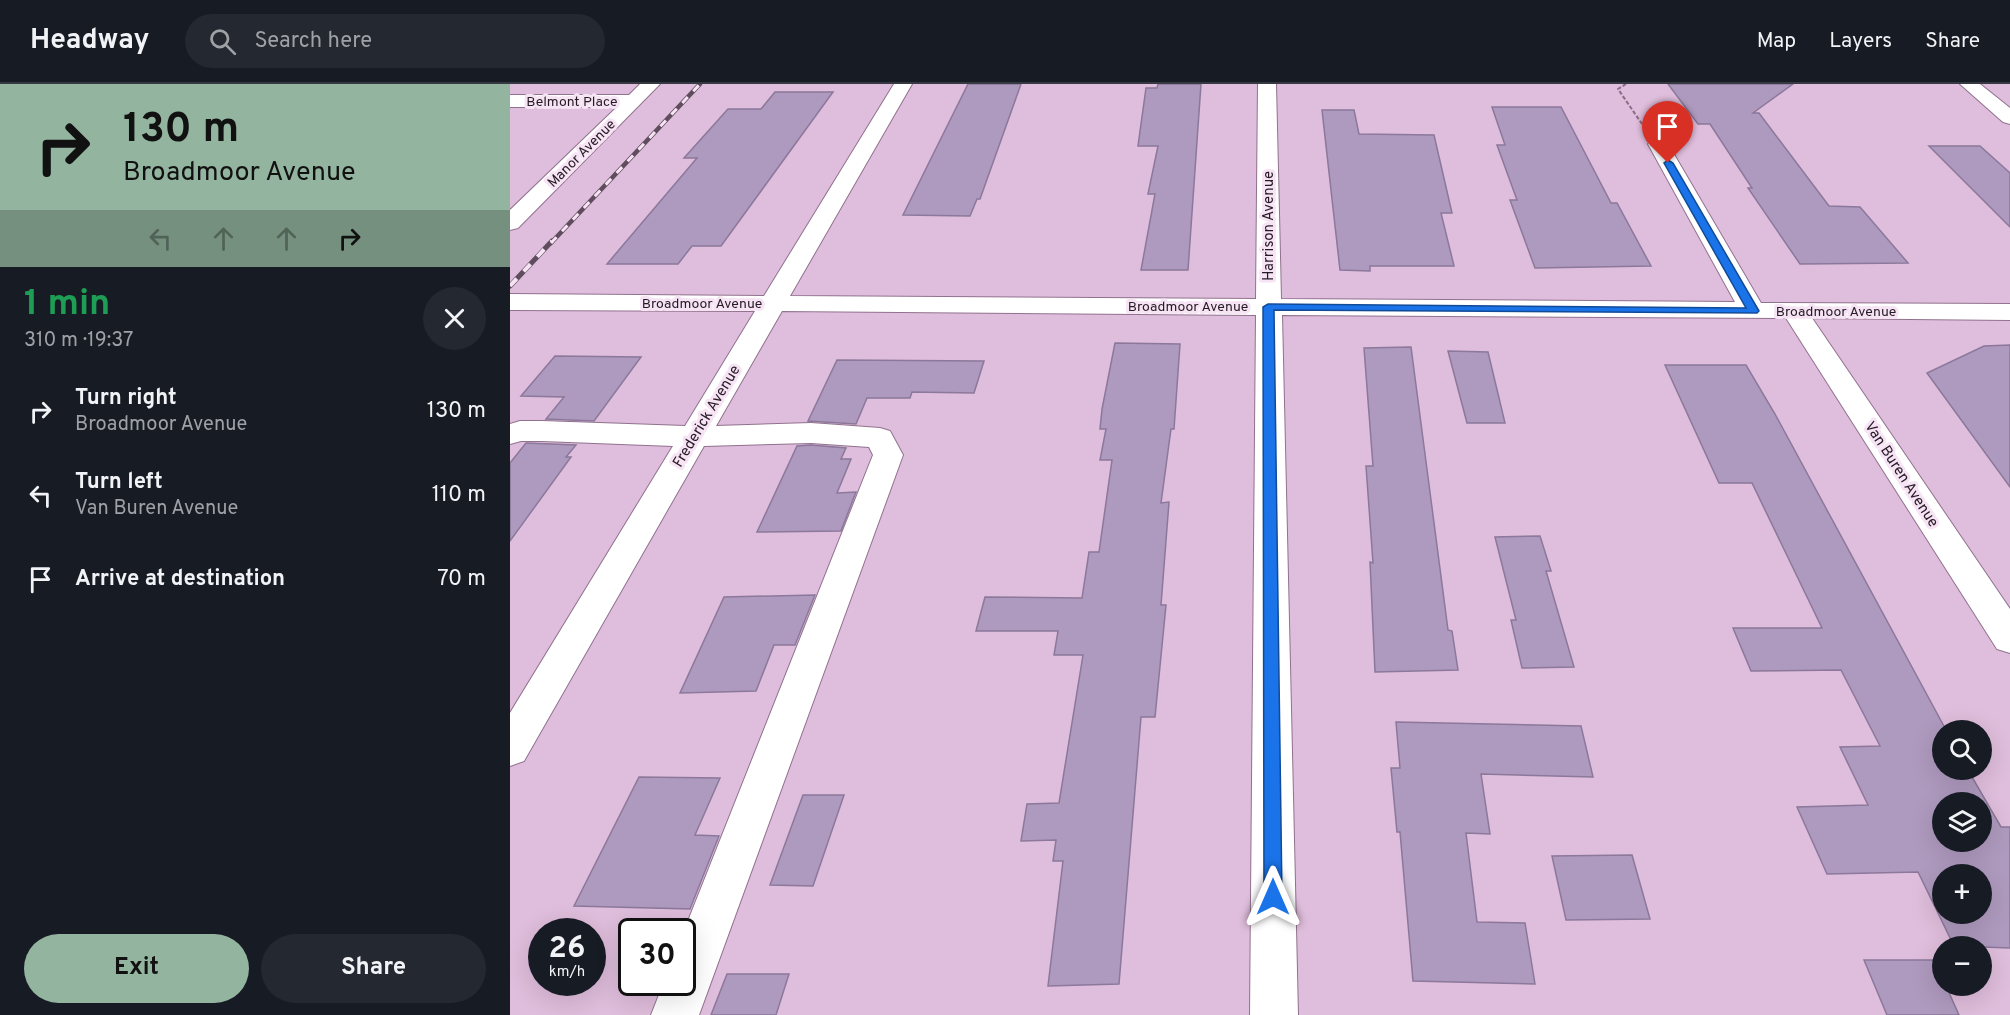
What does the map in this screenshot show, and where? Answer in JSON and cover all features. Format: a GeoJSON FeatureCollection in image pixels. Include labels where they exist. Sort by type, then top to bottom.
{"type":"FeatureCollection","features":[{"type":"Feature","properties":{"kind":"street","name":"Manor Avenue"},"geometry":{"type":"LineString","coordinates":[[510,223],[651,84]]}},
{"type":"Feature","properties":{"kind":"street","name":"Frederick Avenue"},"geometry":{"type":"LineString","coordinates":[[510,748],[903,84]]}},
{"type":"Feature","properties":{"kind":"street","name":"Harrison Avenue"},"geometry":{"type":"LineString","coordinates":[[1267,84],[1274,1015]]}},
{"type":"Feature","properties":{"kind":"street"},"geometry":{"type":"LineString","coordinates":[[1969,84],[2010,118]]}},
{"type":"Feature","properties":{"kind":"street","name":"Belmont Place"},"geometry":{"type":"LineString","coordinates":[[510,101],[633,101]]}},
{"type":"Feature","properties":{"kind":"street"},"geometry":{"type":"LineString","coordinates":[[1658,144],[1754,311]]}},
{"type":"Feature","properties":{"kind":"street"},"geometry":{"type":"LineString","coordinates":[[522,188],[545,188]]}},
{"type":"Feature","properties":{"kind":"street","name":"Broadmoor Avenue"},"geometry":{"type":"LineString","coordinates":[[510,302],[2010,312]]}},
{"type":"Feature","properties":{"kind":"street","name":"Van Buren Avenue"},"geometry":{"type":"LineString","coordinates":[[1794,311],[2010,638]]}},
{"type":"Feature","properties":{"kind":"street"},"geometry":{"type":"LineString","coordinates":[[510,434],[520,431],[586,430],[695,436],[853,434],[880,438],[888,455],[675,1015]]}},
{"type":"Feature","properties":{"kind":"path"},"geometry":{"type":"LineString","coordinates":[[1625,84],[1617,89],[1658,144]]}},
{"type":"Feature","properties":{"kind":"building"},"geometry":{"type":"Polygon","coordinates":[[[968,84],[1021,84],[980,199],[977,199],[970,216],[903,215],[968,84]]]}},
{"type":"Feature","properties":{"kind":"building"},"geometry":{"type":"Polygon","coordinates":[[[1158,84],[1201,84],[1188,270],[1141,270],[1155,194],[1148,194],[1158,146],[1138,146],[1146,88],[1157,88],[1158,84]]]}},
{"type":"Feature","properties":{"kind":"building"},"geometry":{"type":"Polygon","coordinates":[[[1668,84],[1793,84],[1753,113],[1759,113],[1829,206],[1860,207],[1908,263],[1800,264],[1748,188],[1752,188],[1710,124],[1698,124],[1668,84]]]}},
{"type":"Feature","properties":{"kind":"building"},"geometry":{"type":"Polygon","coordinates":[[[775,92],[833,92],[721,246],[692,246],[678,264],[607,264],[697,158],[684,158],[728,109],[761,109],[775,92]]]}},
{"type":"Feature","properties":{"kind":"building"},"geometry":{"type":"Polygon","coordinates":[[[1492,107],[1561,107],[1611,203],[1617,203],[1651,266],[1535,268],[1510,200],[1517,200],[1497,145],[1505,145],[1492,107]]]}},
{"type":"Feature","properties":{"kind":"building"},"geometry":{"type":"Polygon","coordinates":[[[1322,110],[1354,110],[1359,134],[1434,135],[1452,213],[1441,213],[1454,266],[1370,266],[1370,271],[1340,270],[1322,110]]]}},
{"type":"Feature","properties":{"kind":"building"},"geometry":{"type":"Polygon","coordinates":[[[1929,146],[1980,146],[2010,173],[2010,227],[1929,146]]]}},
{"type":"Feature","properties":{"kind":"building"},"geometry":{"type":"Polygon","coordinates":[[[1115,343],[1180,344],[1174,429],[1171,429],[1161,503],[1169,502],[1161,605],[1166,605],[1155,717],[1141,717],[1119,984],[1048,986],[1063,861],[1053,861],[1056,840],[1021,841],[1027,804],[1059,803],[1083,655],[1054,655],[1058,631],[976,631],[985,597],[1082,598],[1089,552],[1099,552],[1112,460],[1100,460],[1106,429],[1100,429],[1115,343]]]}},
{"type":"Feature","properties":{"kind":"building"},"geometry":{"type":"Polygon","coordinates":[[[2010,345],[2010,487],[1927,373],[1984,346],[2010,345]]]}},
{"type":"Feature","properties":{"kind":"building"},"geometry":{"type":"Polygon","coordinates":[[[1411,347],[1448,630],[1452,631],[1458,670],[1375,672],[1370,562],[1373,563],[1366,466],[1373,466],[1364,348],[1411,347]]]}},
{"type":"Feature","properties":{"kind":"building"},"geometry":{"type":"Polygon","coordinates":[[[1448,351],[1488,352],[1505,423],[1467,423],[1448,351]]]}},
{"type":"Feature","properties":{"kind":"building"},"geometry":{"type":"Polygon","coordinates":[[[555,356],[641,357],[594,421],[546,419],[564,397],[521,396],[555,356]]]}},
{"type":"Feature","properties":{"kind":"building"},"geometry":{"type":"Polygon","coordinates":[[[837,360],[984,361],[974,393],[912,392],[910,398],[867,398],[856,424],[808,421],[837,360]]]}},
{"type":"Feature","properties":{"kind":"building"},"geometry":{"type":"Polygon","coordinates":[[[1665,365],[1746,365],[1775,414],[1941,720],[1932,720],[1932,780],[1974,780],[1981,792],[1932,792],[1932,852],[1992,852],[1992,811],[2001,827],[2010,827],[2010,948],[1992,947],[1992,936],[1949,936],[1943,924],[1992,924],[1992,864],[1932,864],[1932,901],[1918,872],[1827,874],[1797,807],[1868,805],[1840,747],[1880,746],[1841,670],[1751,671],[1733,628],[1822,628],[1752,483],[1719,483],[1665,365]]]}},
{"type":"Feature","properties":{"kind":"building"},"geometry":{"type":"Polygon","coordinates":[[[526,443],[576,445],[566,457],[571,457],[510,541],[510,463],[526,443]]]}},
{"type":"Feature","properties":{"kind":"building"},"geometry":{"type":"Polygon","coordinates":[[[797,446],[846,448],[841,459],[851,459],[837,493],[856,492],[841,531],[757,532],[797,446]]]}},
{"type":"Feature","properties":{"kind":"building"},"geometry":{"type":"Polygon","coordinates":[[[1540,536],[1551,571],[1546,571],[1574,667],[1522,668],[1511,620],[1516,620],[1495,537],[1540,536]]]}},
{"type":"Feature","properties":{"kind":"building"},"geometry":{"type":"Polygon","coordinates":[[[815,595],[795,645],[774,645],[756,691],[680,693],[724,597],[815,595]]]}},
{"type":"Feature","properties":{"kind":"building"},"geometry":{"type":"Polygon","coordinates":[[[1396,722],[1581,726],[1593,777],[1481,774],[1490,834],[1466,833],[1477,922],[1525,923],[1535,984],[1413,981],[1400,832],[1397,832],[1391,768],[1400,768],[1396,722]]]}},
{"type":"Feature","properties":{"kind":"building"},"geometry":{"type":"Polygon","coordinates":[[[639,777],[720,778],[695,835],[719,836],[690,909],[574,906],[639,777]]]}},
{"type":"Feature","properties":{"kind":"building"},"geometry":{"type":"Polygon","coordinates":[[[803,795],[844,795],[813,886],[770,885],[803,795]]]}},
{"type":"Feature","properties":{"kind":"building"},"geometry":{"type":"Polygon","coordinates":[[[1632,855],[1650,919],[1566,920],[1552,856],[1632,855]]]}},
{"type":"Feature","properties":{"kind":"building"},"geometry":{"type":"Polygon","coordinates":[[[1864,960],[1932,960],[1932,996],[1950,996],[1959,1015],[1887,1015],[1864,960]]]}},
{"type":"Feature","properties":{"kind":"building"},"geometry":{"type":"Polygon","coordinates":[[[727,974],[789,974],[776,1015],[711,1015],[727,974]]]}},
{"type":"Feature","properties":{"kind":"railway"},"geometry":{"type":"LineString","coordinates":[[551,243],[700,84]]}},
{"type":"Feature","properties":{"kind":"railway"},"geometry":{"type":"LineString","coordinates":[[510,286],[552,241]]}},
{"type":"Feature","properties":{"kind":"route"},"geometry":{"type":"LineString","coordinates":[[1273,897],[1268,307],[1754,311],[1668,163]]}}]}
